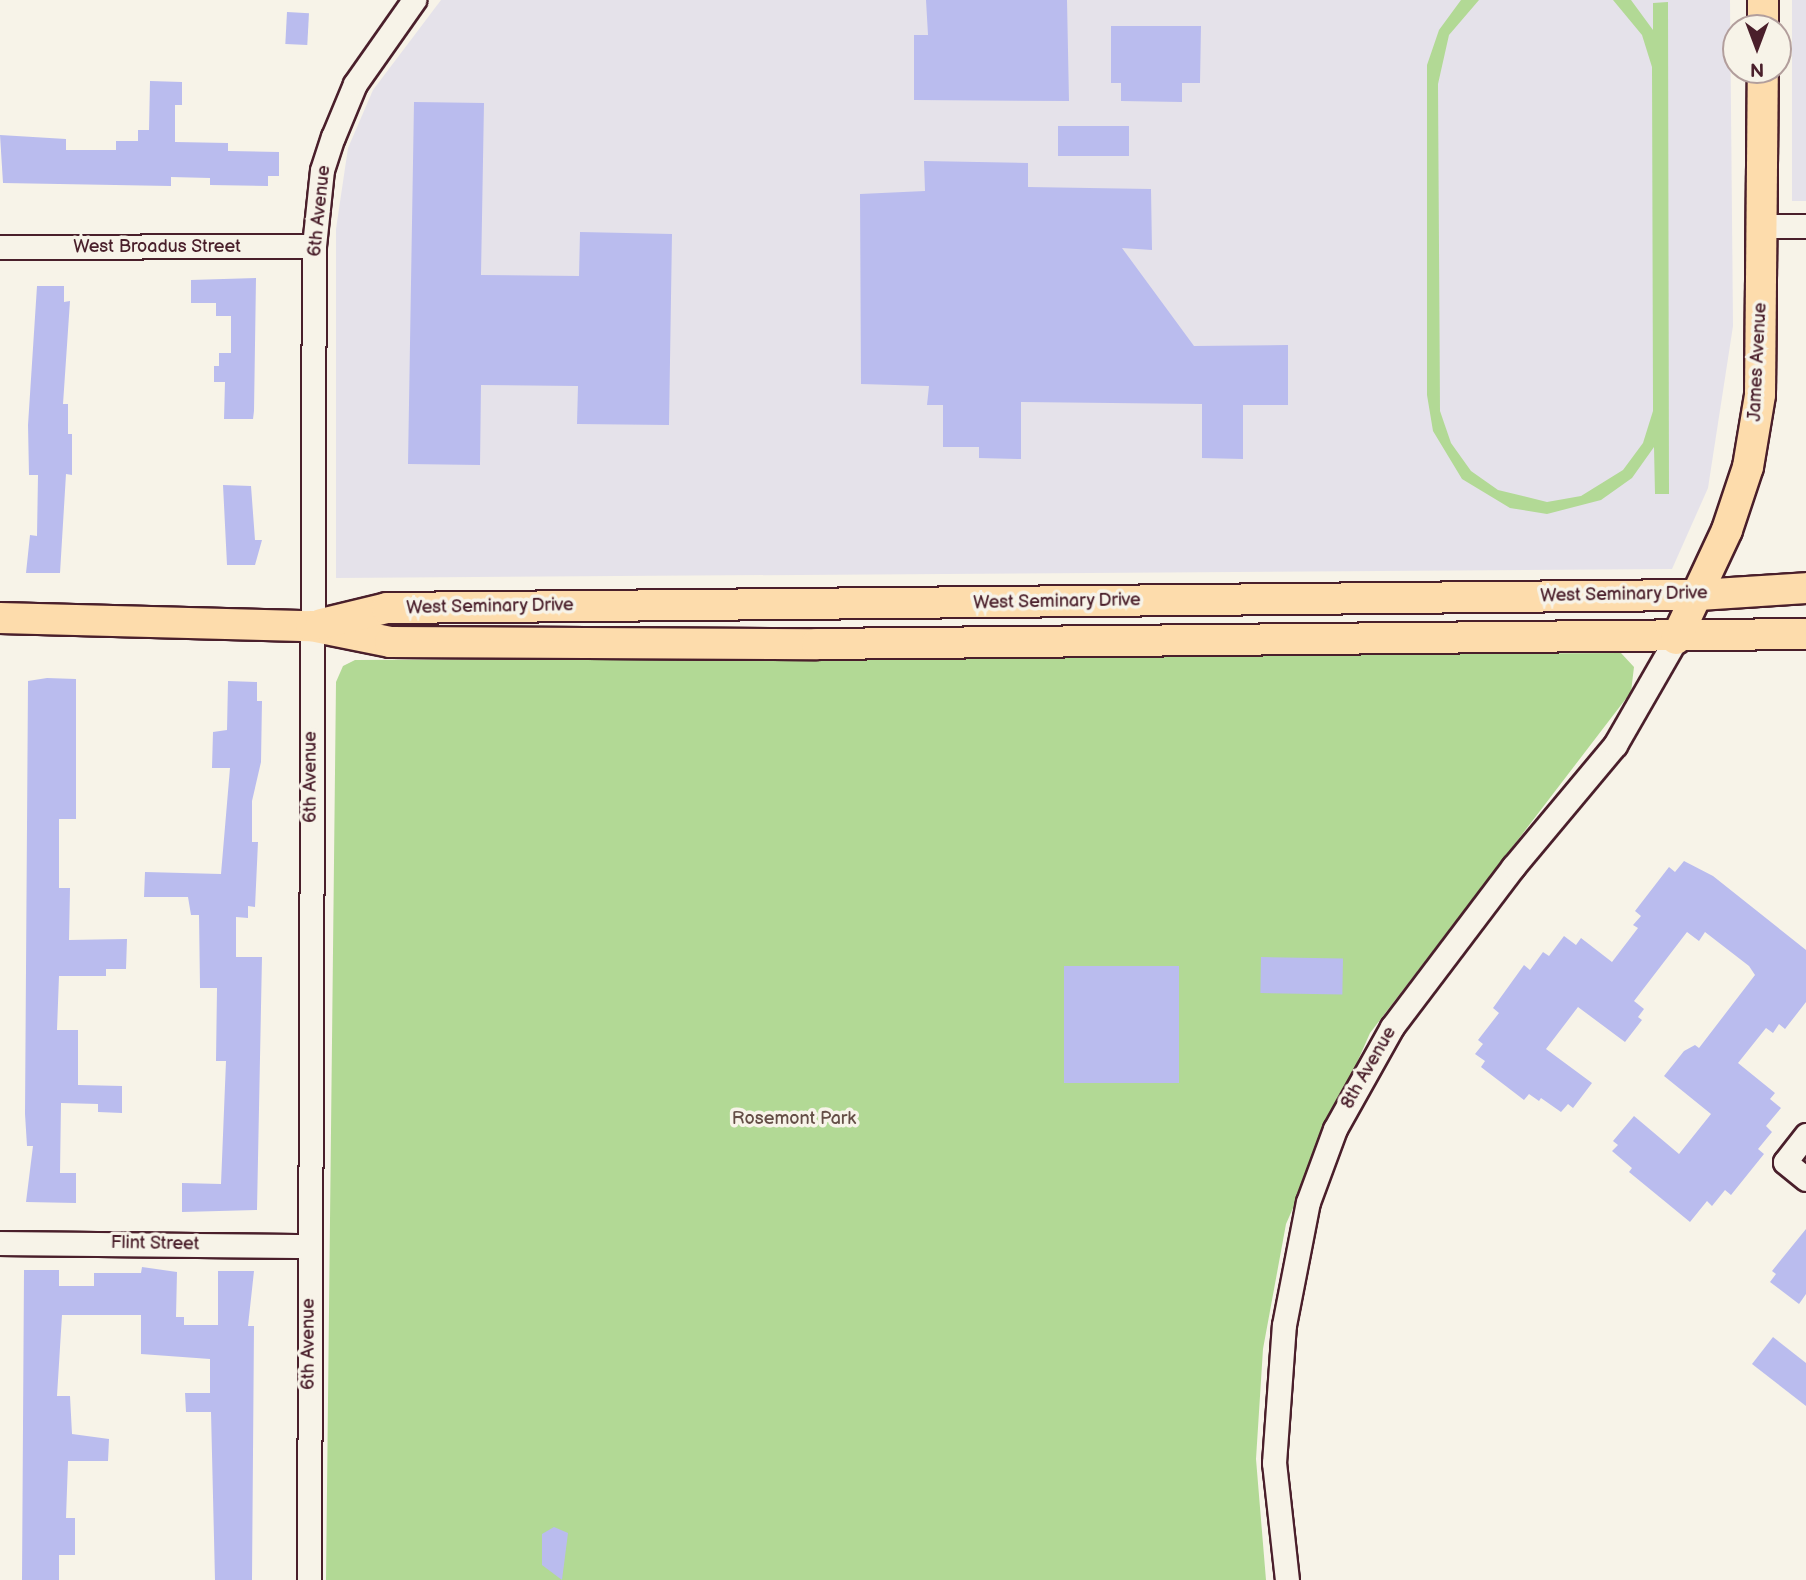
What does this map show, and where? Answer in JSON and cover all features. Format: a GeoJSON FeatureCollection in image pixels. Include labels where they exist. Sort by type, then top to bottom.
{"type":"FeatureCollection","features":[{"type":"Feature","properties":{"kind":"main road","name":"James Avenue"},"geometry":{"type":"LineString","coordinates":[[1676,639],[1699,595],[1748,467],[1760,395],[1763,84]]}},
{"type":"Feature","properties":{"kind":"main road","name":"West Seminary Drive"},"geometry":{"type":"LineString","coordinates":[[311,626],[387,608],[1699,595],[1806,588]]}},
{"type":"Feature","properties":{"kind":"main road"},"geometry":{"type":"LineString","coordinates":[[1328,641],[1329,599]]}},
{"type":"Feature","properties":{"kind":"main road"},"geometry":{"type":"LineString","coordinates":[[817,604],[817,645]]}},
{"type":"Feature","properties":{"kind":"main road","name":"West Seminary Drive"},"geometry":{"type":"LineString","coordinates":[[0,618],[311,626],[390,642],[817,645],[1676,639],[1806,634]]}},
{"type":"Feature","properties":{"kind":"street","name":"6th Avenue"},"geometry":{"type":"LineString","coordinates":[[309,1580],[314,246],[322,170],[333,137],[355,84],[414,0]]}},
{"type":"Feature","properties":{"kind":"street"},"geometry":{"type":"LineString","coordinates":[[1763,226],[1806,226]]}},
{"type":"Feature","properties":{"kind":"street","name":"West Broadus Street"},"geometry":{"type":"LineString","coordinates":[[0,247],[314,246]]}},
{"type":"Feature","properties":{"kind":"street","name":"8th Avenue"},"geometry":{"type":"LineString","coordinates":[[1287,1580],[1274,1463],[1284,1325],[1308,1202],[1335,1129],[1392,1027],[1513,867],[1615,745],[1676,639]]}},
{"type":"Feature","properties":{"kind":"street"},"geometry":{"type":"LineString","coordinates":[[1806,1135],[1785,1162],[1806,1179]]}},
{"type":"Feature","properties":{"kind":"street","name":"Flint Street"},"geometry":{"type":"LineString","coordinates":[[0,1243],[310,1246]]}},
{"type":"Feature","properties":{"kind":"shaded area"},"geometry":{"type":"Polygon","coordinates":[[[441,0],[1730,0],[1730,14],[1722,14],[1722,84],[1731,84],[1733,326],[1708,488],[1672,569],[336,578],[336,229],[348,148],[373,90],[441,0]]]}},
{"type":"Feature","properties":{"kind":"shaded area"},"geometry":{"type":"Polygon","coordinates":[[[1792,0],[1806,0],[1806,201],[1792,201],[1792,0]]]}},
{"type":"Feature","properties":{"kind":"green space"},"geometry":{"type":"Polygon","coordinates":[[[1461,0],[1479,0],[1449,35],[1438,84],[1440,411],[1451,443],[1471,471],[1498,490],[1547,502],[1581,496],[1623,470],[1643,443],[1653,411],[1652,67],[1642,35],[1613,0],[1631,0],[1653,30],[1653,3],[1668,2],[1669,494],[1655,494],[1654,447],[1632,478],[1601,500],[1547,514],[1510,508],[1462,479],[1433,431],[1427,395],[1427,65],[1439,30],[1461,0]]]}},
{"type":"Feature","properties":{"kind":"green space","name":"Rosemont Park"},"geometry":{"type":"Polygon","coordinates":[[[1621,653],[1634,667],[1631,692],[1370,1033],[1286,1224],[1263,1349],[1256,1459],[1266,1580],[326,1580],[336,682],[343,666],[355,660],[1621,653]]]}},
{"type":"Feature","properties":{"kind":"building"},"geometry":{"type":"Polygon","coordinates":[[[926,0],[1067,0],[1069,101],[914,100],[914,35],[928,35],[926,0]]]}},
{"type":"Feature","properties":{"kind":"building"},"geometry":{"type":"Polygon","coordinates":[[[287,12],[309,13],[307,45],[285,44],[287,12]]]}},
{"type":"Feature","properties":{"kind":"building"},"geometry":{"type":"Polygon","coordinates":[[[1111,26],[1201,26],[1200,83],[1182,83],[1182,102],[1121,101],[1121,83],[1111,83],[1111,26]]]}},
{"type":"Feature","properties":{"kind":"building"},"geometry":{"type":"Polygon","coordinates":[[[150,81],[182,82],[182,105],[175,105],[175,142],[228,143],[228,151],[279,152],[279,176],[268,176],[268,186],[210,185],[210,178],[171,177],[171,186],[3,183],[0,135],[66,139],[66,150],[116,150],[116,141],[138,141],[138,130],[149,130],[150,81]]]}},
{"type":"Feature","properties":{"kind":"building"},"geometry":{"type":"Polygon","coordinates":[[[414,102],[484,103],[481,275],[579,276],[580,232],[672,234],[669,425],[577,424],[578,386],[481,385],[480,465],[408,464],[414,102]]]}},
{"type":"Feature","properties":{"kind":"building"},"geometry":{"type":"Polygon","coordinates":[[[1058,126],[1129,126],[1129,156],[1058,156],[1058,126]]]}},
{"type":"Feature","properties":{"kind":"building"},"geometry":{"type":"Polygon","coordinates":[[[924,161],[1028,163],[1028,187],[1151,189],[1152,250],[1122,248],[1194,346],[1288,345],[1288,405],[1243,405],[1243,459],[1202,458],[1202,404],[1021,402],[1021,459],[979,458],[979,447],[943,447],[943,405],[927,405],[929,386],[861,384],[860,194],[925,191],[924,161]]]}},
{"type":"Feature","properties":{"kind":"building"},"geometry":{"type":"Polygon","coordinates":[[[256,278],[253,419],[224,419],[225,382],[214,382],[214,366],[219,366],[219,353],[231,353],[231,316],[216,316],[216,303],[191,303],[191,280],[256,278]]]}},
{"type":"Feature","properties":{"kind":"building"},"geometry":{"type":"Polygon","coordinates":[[[37,286],[64,286],[64,302],[70,301],[63,404],[68,404],[68,434],[72,434],[72,475],[66,474],[60,573],[26,573],[30,535],[37,536],[38,475],[29,475],[28,425],[37,286]]]}},
{"type":"Feature","properties":{"kind":"building"},"geometry":{"type":"Polygon","coordinates":[[[223,485],[251,486],[255,540],[262,540],[255,565],[227,565],[223,485]]]}},
{"type":"Feature","properties":{"kind":"building"},"geometry":{"type":"Polygon","coordinates":[[[47,678],[76,679],[76,819],[59,819],[59,888],[70,888],[69,940],[127,939],[126,969],[106,969],[106,976],[59,976],[57,1030],[78,1030],[78,1085],[122,1086],[122,1113],[98,1112],[98,1104],[61,1103],[60,1173],[76,1173],[76,1203],[26,1202],[33,1146],[27,1146],[25,1114],[28,681],[47,678]]]}},
{"type":"Feature","properties":{"kind":"building"},"geometry":{"type":"Polygon","coordinates":[[[228,681],[257,682],[257,701],[262,701],[261,762],[252,801],[252,842],[258,842],[255,907],[248,906],[248,918],[236,917],[236,957],[262,957],[257,1210],[182,1212],[182,1183],[221,1184],[226,1061],[216,1061],[217,988],[200,988],[199,915],[191,915],[188,897],[144,897],[145,872],[221,874],[230,768],[212,768],[213,732],[227,730],[228,681]]]}},
{"type":"Feature","properties":{"kind":"building"},"geometry":{"type":"Polygon","coordinates":[[[1684,861],[1713,876],[1806,950],[1806,1002],[1785,1029],[1779,1024],[1773,1033],[1766,1028],[1738,1063],[1775,1093],[1770,1099],[1781,1108],[1766,1126],[1772,1132],[1758,1149],[1764,1154],[1731,1195],[1725,1190],[1712,1206],[1707,1201],[1690,1222],[1629,1172],[1632,1168],[1612,1151],[1618,1145],[1613,1141],[1634,1116],[1679,1154],[1711,1114],[1664,1076],[1684,1051],[1695,1045],[1699,1048],[1755,975],[1749,966],[1705,932],[1699,941],[1687,932],[1634,1001],[1644,1009],[1638,1017],[1642,1020],[1625,1042],[1578,1007],[1546,1049],[1592,1083],[1573,1108],[1568,1104],[1561,1112],[1541,1098],[1539,1101],[1529,1094],[1524,1100],[1481,1067],[1485,1061],[1475,1054],[1483,1044],[1478,1040],[1499,1013],[1493,1008],[1524,965],[1530,970],[1543,952],[1549,956],[1564,936],[1576,945],[1581,938],[1612,962],[1638,928],[1633,925],[1641,916],[1635,911],[1669,867],[1675,872],[1684,861]]]}},
{"type":"Feature","properties":{"kind":"building"},"geometry":{"type":"Polygon","coordinates":[[[1261,957],[1343,958],[1342,994],[1260,993],[1261,957]]]}},
{"type":"Feature","properties":{"kind":"building"},"geometry":{"type":"Polygon","coordinates":[[[1064,966],[1179,966],[1179,1083],[1064,1083],[1064,966]]]}},
{"type":"Feature","properties":{"kind":"building"},"geometry":{"type":"Polygon","coordinates":[[[1806,1229],[1806,1294],[1799,1304],[1770,1282],[1776,1274],[1772,1271],[1806,1229]]]}},
{"type":"Feature","properties":{"kind":"building"},"geometry":{"type":"Polygon","coordinates":[[[142,1267],[177,1272],[176,1317],[184,1317],[184,1325],[218,1325],[218,1271],[254,1271],[248,1326],[254,1326],[252,1580],[215,1580],[211,1412],[186,1412],[185,1393],[210,1393],[210,1359],[141,1354],[141,1315],[62,1315],[57,1396],[70,1396],[72,1434],[109,1439],[108,1461],[68,1461],[66,1518],[75,1518],[75,1555],[59,1555],[59,1580],[22,1580],[24,1270],[59,1270],[59,1286],[94,1286],[94,1273],[141,1273],[142,1267]]]}},
{"type":"Feature","properties":{"kind":"building"},"geometry":{"type":"Polygon","coordinates":[[[1773,1337],[1806,1363],[1806,1406],[1752,1364],[1773,1337]]]}},
{"type":"Feature","properties":{"kind":"building"},"geometry":{"type":"Polygon","coordinates":[[[554,1527],[568,1533],[562,1580],[542,1565],[542,1534],[554,1527]]]}}]}
